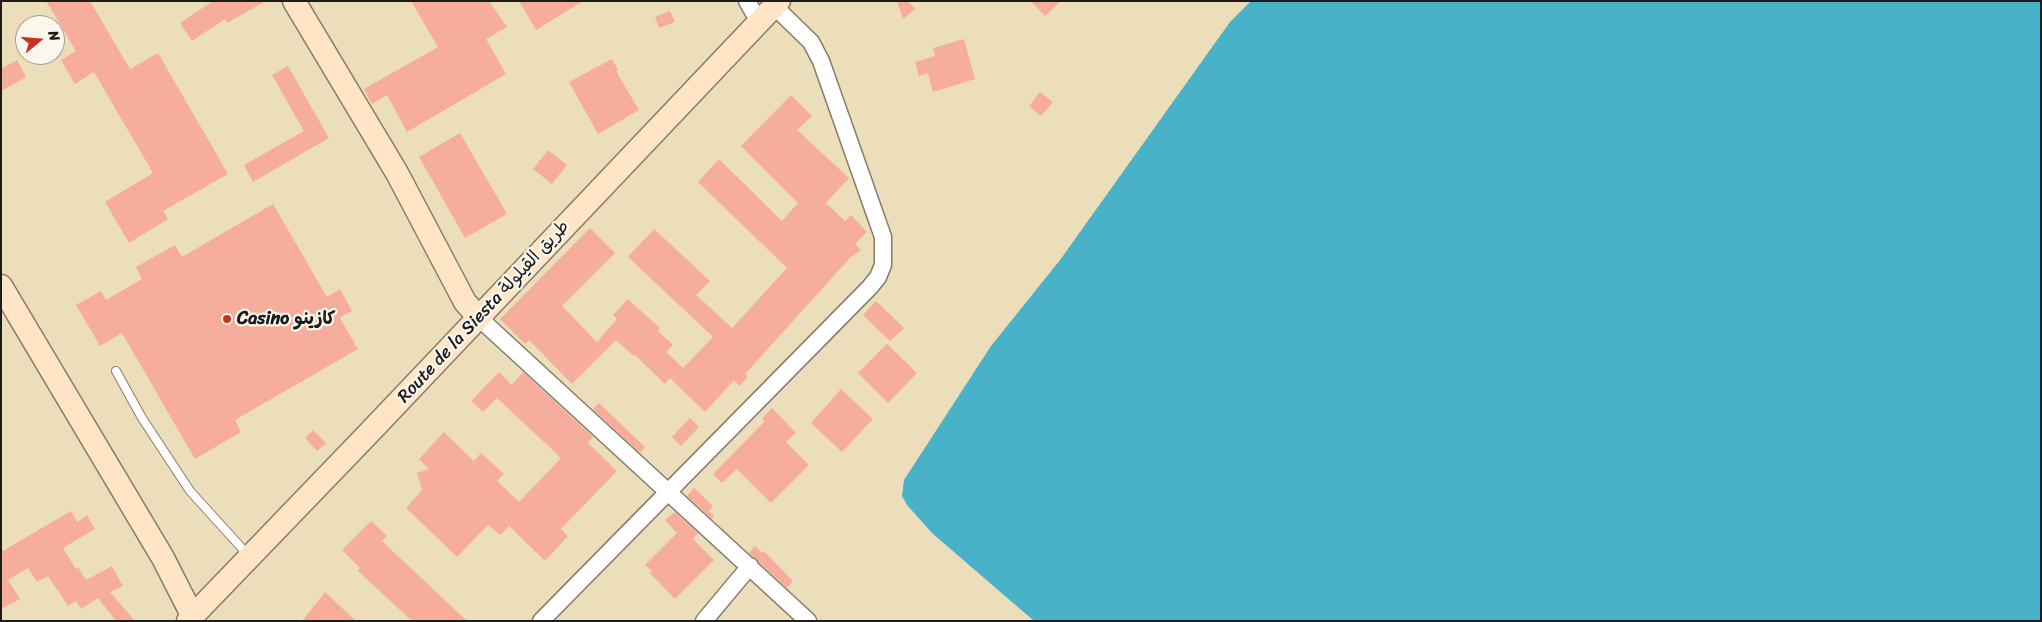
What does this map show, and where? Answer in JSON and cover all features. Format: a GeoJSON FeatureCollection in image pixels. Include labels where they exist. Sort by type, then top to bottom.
{"type":"FeatureCollection","features":[{"type":"Feature","properties":{"kind":"main road"},"geometry":{"type":"LineString","coordinates":[[294,1],[397,173],[465,302],[478,317]]}},
{"type":"Feature","properties":{"kind":"main road","name":"Route de la Siesta طريق القيلولة"},"geometry":{"type":"LineString","coordinates":[[192,619],[249,556],[368,434],[771,10]]}},
{"type":"Feature","properties":{"kind":"main road"},"geometry":{"type":"LineString","coordinates":[[1,286],[163,558],[192,619]]}},
{"type":"Feature","properties":{"kind":"street"},"geometry":{"type":"LineString","coordinates":[[541,621],[870,287],[878,277],[883,265],[883,237],[821,61],[811,42],[771,10],[746,1]]}},
{"type":"Feature","properties":{"kind":"street"},"geometry":{"type":"LineString","coordinates":[[478,317],[808,621]]}},
{"type":"Feature","properties":{"kind":"street"},"geometry":{"type":"LineString","coordinates":[[704,621],[750,566]]}},
{"type":"Feature","properties":{"kind":"lane"},"geometry":{"type":"LineString","coordinates":[[116,371],[142,418],[190,491],[249,556]]}},
{"type":"Feature","properties":{"kind":"water"},"geometry":{"type":"Polygon","coordinates":[[[1251,1],[2041,1],[2041,621],[1034,621],[932,533],[907,505],[902,496],[904,480],[991,346],[1060,260],[1230,22],[1251,1]]]}},
{"type":"Feature","properties":{"kind":"building"},"geometry":{"type":"Polygon","coordinates":[[[46,1],[90,1],[130,69],[158,53],[228,174],[163,211],[168,219],[129,243],[105,202],[153,173],[94,72],[75,84],[64,65],[65,58],[76,51],[65,33],[65,15],[54,15],[46,1]]]}},
{"type":"Feature","properties":{"kind":"building"},"geometry":{"type":"Polygon","coordinates":[[[213,1],[266,1],[227,23],[225,19],[192,41],[180,23],[213,1]]]}},
{"type":"Feature","properties":{"kind":"building"},"geometry":{"type":"Polygon","coordinates":[[[411,1],[489,1],[507,27],[486,39],[506,74],[407,132],[387,95],[372,104],[364,89],[438,47],[411,1]]]}},
{"type":"Feature","properties":{"kind":"building"},"geometry":{"type":"Polygon","coordinates":[[[519,1],[583,1],[536,30],[519,1]]]}},
{"type":"Feature","properties":{"kind":"building"},"geometry":{"type":"Polygon","coordinates":[[[897,1],[908,1],[915,9],[903,19],[897,1]]]}},
{"type":"Feature","properties":{"kind":"building"},"geometry":{"type":"Polygon","coordinates":[[[1031,1],[1061,1],[1045,16],[1031,1]]]}},
{"type":"Feature","properties":{"kind":"building"},"geometry":{"type":"Polygon","coordinates":[[[670,11],[675,22],[659,28],[655,17],[670,11]]]}},
{"type":"Feature","properties":{"kind":"building"},"geometry":{"type":"Polygon","coordinates":[[[964,39],[975,79],[933,92],[928,73],[919,76],[915,62],[935,56],[933,48],[964,39]]]}},
{"type":"Feature","properties":{"kind":"building"},"geometry":{"type":"Polygon","coordinates":[[[612,59],[618,70],[616,71],[639,110],[598,134],[569,82],[612,59]]]}},
{"type":"Feature","properties":{"kind":"building"},"geometry":{"type":"Polygon","coordinates":[[[15,61],[15,65],[20,65],[26,77],[1,91],[1,69],[15,61]]]}},
{"type":"Feature","properties":{"kind":"building"},"geometry":{"type":"Polygon","coordinates":[[[288,66],[329,138],[253,182],[244,165],[304,131],[272,75],[288,66]]]}},
{"type":"Feature","properties":{"kind":"building"},"geometry":{"type":"Polygon","coordinates":[[[1040,92],[1053,102],[1041,116],[1029,106],[1040,92]]]}},
{"type":"Feature","properties":{"kind":"building"},"geometry":{"type":"Polygon","coordinates":[[[791,95],[812,116],[797,130],[849,178],[826,203],[845,221],[851,215],[867,232],[855,244],[861,250],[850,258],[745,374],[748,377],[739,386],[734,380],[705,412],[670,378],[665,384],[635,355],[616,340],[572,384],[529,340],[525,344],[500,319],[590,228],[615,253],[562,306],[597,342],[617,319],[613,315],[628,299],[660,328],[658,331],[673,345],[666,352],[683,368],[713,337],[628,257],[654,229],[710,281],[696,295],[732,328],[787,268],[698,182],[719,159],[782,221],[798,203],[741,146],[791,95]]]}},
{"type":"Feature","properties":{"kind":"building"},"geometry":{"type":"Polygon","coordinates":[[[460,133],[507,214],[465,238],[419,157],[460,133]]]}},
{"type":"Feature","properties":{"kind":"building"},"geometry":{"type":"Polygon","coordinates":[[[548,150],[567,165],[552,184],[533,169],[548,150]]]}},
{"type":"Feature","properties":{"kind":"building"},"geometry":{"type":"Polygon","coordinates":[[[273,204],[327,297],[340,289],[352,311],[340,318],[358,349],[235,420],[241,432],[195,459],[122,333],[100,346],[76,305],[101,291],[106,300],[142,279],[136,267],[175,245],[182,257],[273,204]]]}},
{"type":"Feature","properties":{"kind":"building"},"geometry":{"type":"Polygon","coordinates":[[[876,301],[904,328],[890,341],[863,315],[876,301]]]}},
{"type":"Feature","properties":{"kind":"building"},"geometry":{"type":"Polygon","coordinates":[[[887,344],[917,373],[888,403],[858,373],[887,344]]]}},
{"type":"Feature","properties":{"kind":"building"},"geometry":{"type":"Polygon","coordinates":[[[499,372],[512,385],[523,372],[593,437],[588,443],[617,471],[561,529],[568,536],[545,561],[509,526],[500,535],[488,525],[457,557],[406,508],[422,490],[417,473],[429,469],[419,459],[444,432],[474,461],[481,453],[504,474],[497,481],[519,502],[561,458],[497,398],[483,412],[471,401],[499,372]]]}},
{"type":"Feature","properties":{"kind":"building"},"geometry":{"type":"Polygon","coordinates":[[[841,389],[873,419],[842,452],[811,423],[841,389]]]}},
{"type":"Feature","properties":{"kind":"building"},"geometry":{"type":"Polygon","coordinates":[[[599,403],[645,447],[640,453],[593,409],[599,403]]]}},
{"type":"Feature","properties":{"kind":"building"},"geometry":{"type":"Polygon","coordinates":[[[772,408],[796,433],[786,442],[809,465],[771,503],[737,469],[722,483],[713,474],[765,421],[762,418],[772,408]]]}},
{"type":"Feature","properties":{"kind":"building"},"geometry":{"type":"Polygon","coordinates":[[[690,418],[699,427],[681,446],[672,437],[690,418]]]}},
{"type":"Feature","properties":{"kind":"building"},"geometry":{"type":"Polygon","coordinates":[[[313,430],[326,443],[317,451],[305,438],[313,430]]]}},
{"type":"Feature","properties":{"kind":"building"},"geometry":{"type":"Polygon","coordinates":[[[694,488],[713,506],[709,511],[714,516],[712,519],[687,496],[694,488]]]}},
{"type":"Feature","properties":{"kind":"building"},"geometry":{"type":"Polygon","coordinates":[[[71,511],[77,522],[87,515],[95,529],[63,548],[76,569],[78,567],[86,580],[112,566],[123,586],[110,592],[135,621],[116,621],[98,598],[81,609],[76,601],[68,606],[48,576],[37,582],[28,568],[8,580],[20,599],[1,609],[1,552],[71,511]]]}},
{"type":"Feature","properties":{"kind":"building"},"geometry":{"type":"Polygon","coordinates":[[[675,512],[698,533],[693,539],[714,560],[675,599],[650,573],[652,571],[645,565],[677,533],[665,520],[675,512]]]}},
{"type":"Feature","properties":{"kind":"building"},"geometry":{"type":"Polygon","coordinates":[[[371,521],[387,536],[382,541],[467,621],[412,621],[358,571],[360,568],[342,550],[371,521]]]}},
{"type":"Feature","properties":{"kind":"building"},"geometry":{"type":"Polygon","coordinates":[[[755,546],[762,553],[764,551],[793,581],[787,588],[749,553],[755,546]]]}},
{"type":"Feature","properties":{"kind":"building"},"geometry":{"type":"Polygon","coordinates":[[[325,592],[356,621],[302,621],[325,592]]]}},
{"type":"Feature","properties":{"kind":"place","name":"Casino كازينو"},"geometry":{"type":"Point","coordinates":[227,319]}}]}
